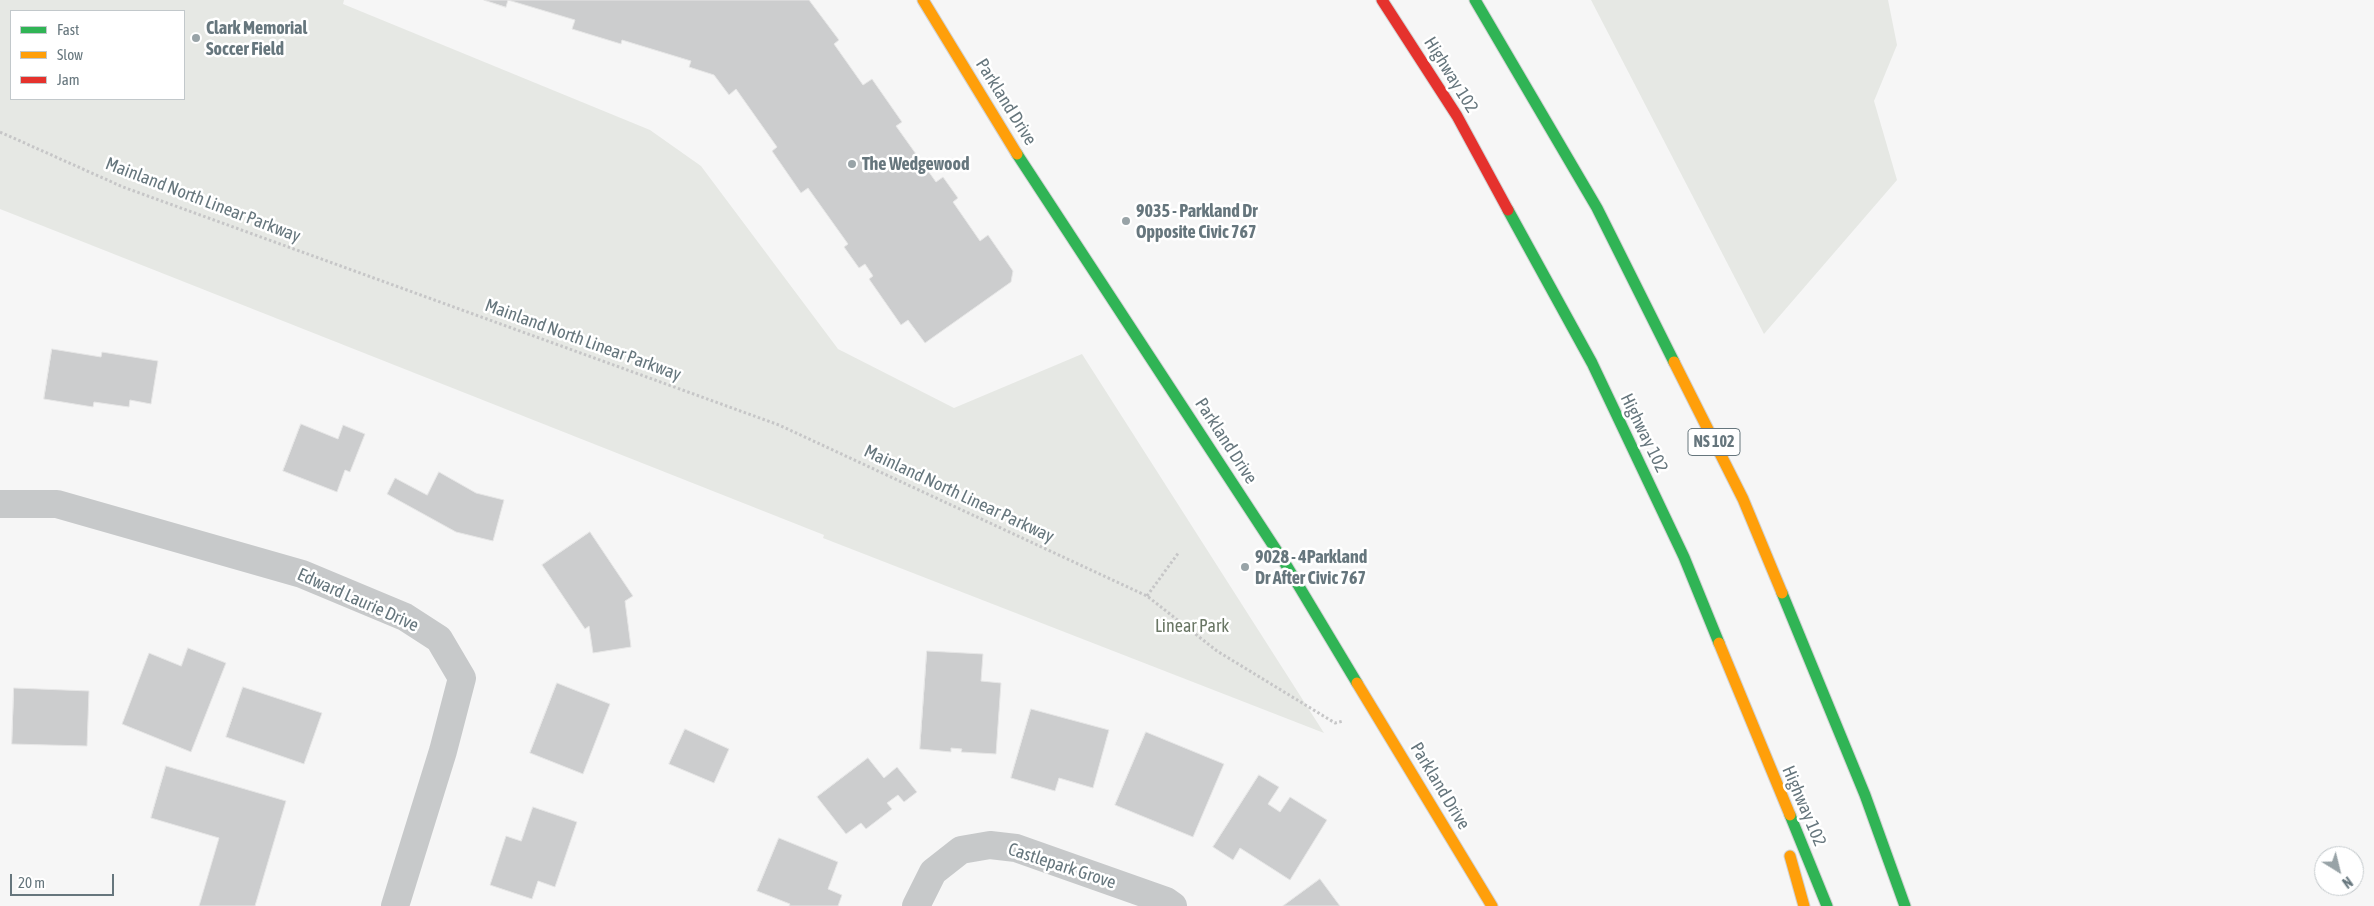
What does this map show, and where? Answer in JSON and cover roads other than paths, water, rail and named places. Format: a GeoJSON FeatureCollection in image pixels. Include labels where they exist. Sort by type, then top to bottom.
{"type":"FeatureCollection","features":[{"type":"Feature","properties":{"kind":"main road","name":"Parkland Drive"},"geometry":{"type":"LineString","coordinates":[[923,0],[994,117],[1288,568],[1492,906]]}},
{"type":"Feature","properties":{"kind":"main road","name":"Highway 102"},"geometry":{"type":"LineString","coordinates":[[1382,0],[1457,116],[1592,364],[1684,557],[1827,906]]}},
{"type":"Feature","properties":{"kind":"main road","name":"NS 102"},"geometry":{"type":"LineString","coordinates":[[1475,0],[1597,208],[1743,499],[1865,795],[1905,906]]}},
{"type":"Feature","properties":{"kind":"main road"},"geometry":{"type":"LineString","coordinates":[[1754,730],[1780,821]]}},
{"type":"Feature","properties":{"kind":"main road"},"geometry":{"type":"LineString","coordinates":[[1788,849],[1804,906]]}},
{"type":"Feature","properties":{"kind":"street","name":"Edward Laurie Drive"},"geometry":{"type":"LineString","coordinates":[[0,504],[57,504],[302,574],[405,617],[439,639],[462,678],[443,752],[395,906]]}},
{"type":"Feature","properties":{"kind":"street","name":"Castlepark Grove"},"geometry":{"type":"LineString","coordinates":[[916,906],[933,872],[961,850],[990,845],[1016,848],[1166,900],[1173,906]]}},
{"type":"Feature","properties":{"kind":"place","name":"Clark Memorial Soccer Field"},"geometry":{"type":"Point","coordinates":[196,38]}},
{"type":"Feature","properties":{"kind":"place","name":"The Wedgewood"},"geometry":{"type":"Point","coordinates":[852,164]}},
{"type":"Feature","properties":{"kind":"place","name":"9035 - Parkland Dr Opposite Civic 767"},"geometry":{"type":"Point","coordinates":[1126,221]}},
{"type":"Feature","properties":{"kind":"place","name":"9028 - 4Parkland Dr After Civic 767"},"geometry":{"type":"Point","coordinates":[1245,567]}},
{"type":"Feature","properties":{"kind":"park label","name":"Linear Park"},"geometry":{"type":"Point","coordinates":[1192,626]}}]}
